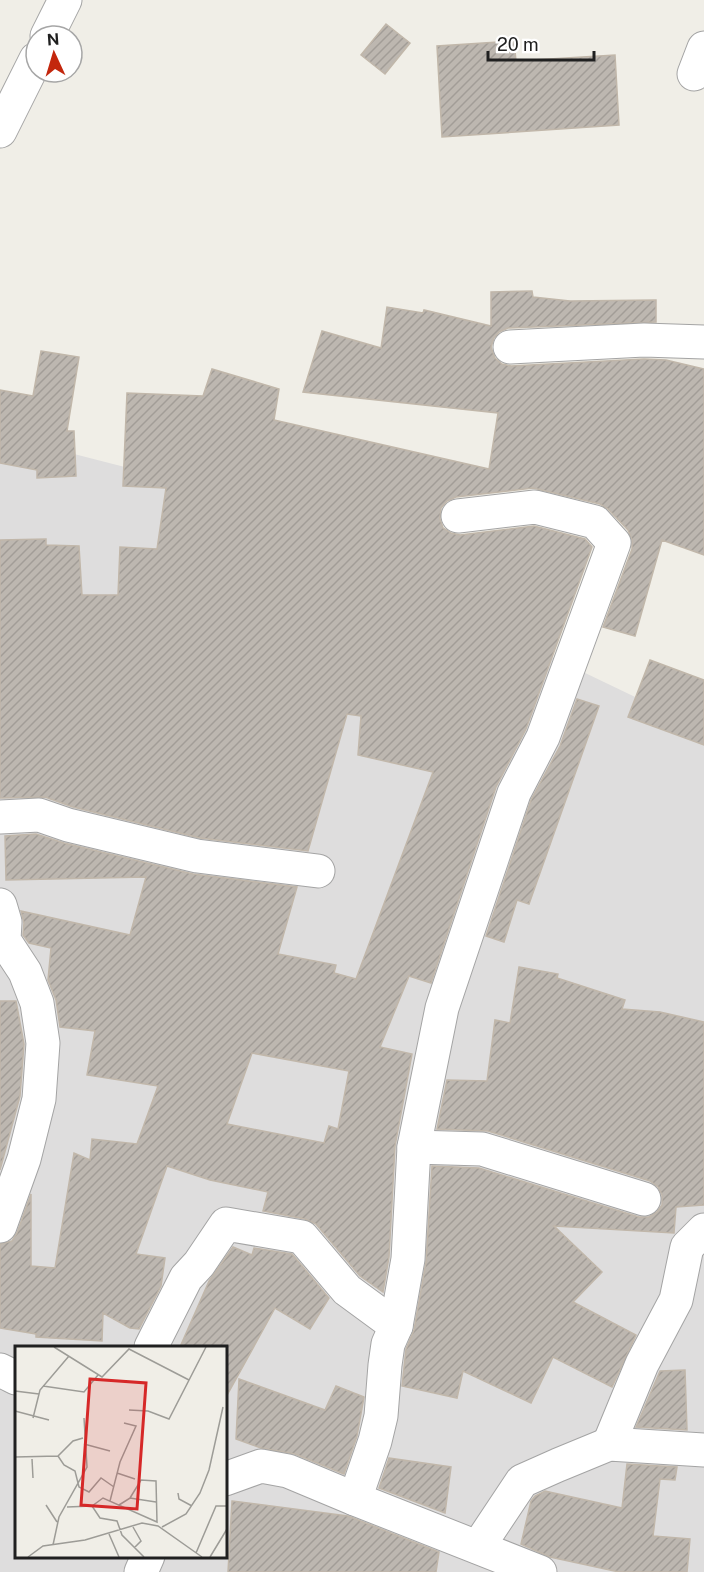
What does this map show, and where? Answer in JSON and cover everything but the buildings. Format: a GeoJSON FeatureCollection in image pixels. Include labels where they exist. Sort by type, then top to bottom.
{"type":"FeatureCollection","features":[{"type":"Feature","properties":{"kind":"street"},"geometry":{"type":"LineString","coordinates":[[54,24],[65,0]]}},
{"type":"Feature","properties":{"kind":"street"},"geometry":{"type":"LineString","coordinates":[[0,131],[24,83]]}},
{"type":"Feature","properties":{"kind":"street"},"geometry":{"type":"LineString","coordinates":[[510,347],[644,340],[704,342]]}},
{"type":"Feature","properties":{"kind":"street"},"geometry":{"type":"LineString","coordinates":[[355,1499],[375,1442],[381,1416],[388,1344],[396,1326],[408,1259],[414,1147],[442,1008],[514,793],[543,736],[614,543],[595,522],[535,507],[458,516]]}},
{"type":"Feature","properties":{"kind":"street"},"geometry":{"type":"LineString","coordinates":[[0,817],[39,815],[68,825],[197,856],[318,871]]}},
{"type":"Feature","properties":{"kind":"street"},"geometry":{"type":"LineString","coordinates":[[0,905],[5,922],[4,940],[25,972],[37,1003],[43,1043],[39,1099],[24,1159],[0,1226]]}},
{"type":"Feature","properties":{"kind":"street"},"geometry":{"type":"LineString","coordinates":[[414,1147],[482,1149],[644,1199]]}},
{"type":"Feature","properties":{"kind":"street"},"geometry":{"type":"LineString","coordinates":[[152,1346],[186,1278],[199,1264],[226,1224],[302,1237],[347,1290],[396,1326]]}},
{"type":"Feature","properties":{"kind":"street"},"geometry":{"type":"LineString","coordinates":[[609,1444],[642,1364],[676,1300],[687,1247],[704,1230]]}},
{"type":"Feature","properties":{"kind":"street"},"geometry":{"type":"LineString","coordinates":[[0,1370],[15,1378]]}},
{"type":"Feature","properties":{"kind":"street"},"geometry":{"type":"LineString","coordinates":[[478,1547],[522,1481],[609,1444],[704,1450]]}},
{"type":"Feature","properties":{"kind":"street"},"geometry":{"type":"LineString","coordinates":[[226,1479],[261,1466],[288,1470],[540,1572]]}},
{"type":"Feature","properties":{"kind":"street"},"geometry":{"type":"LineString","coordinates":[[141,1572],[148,1557]]}},
{"type":"Feature","properties":{"kind":"shaded area"},"geometry":{"type":"Polygon","coordinates":[[[0,435],[191,484],[704,730],[704,1572],[0,1572],[0,435]]]}}]}
